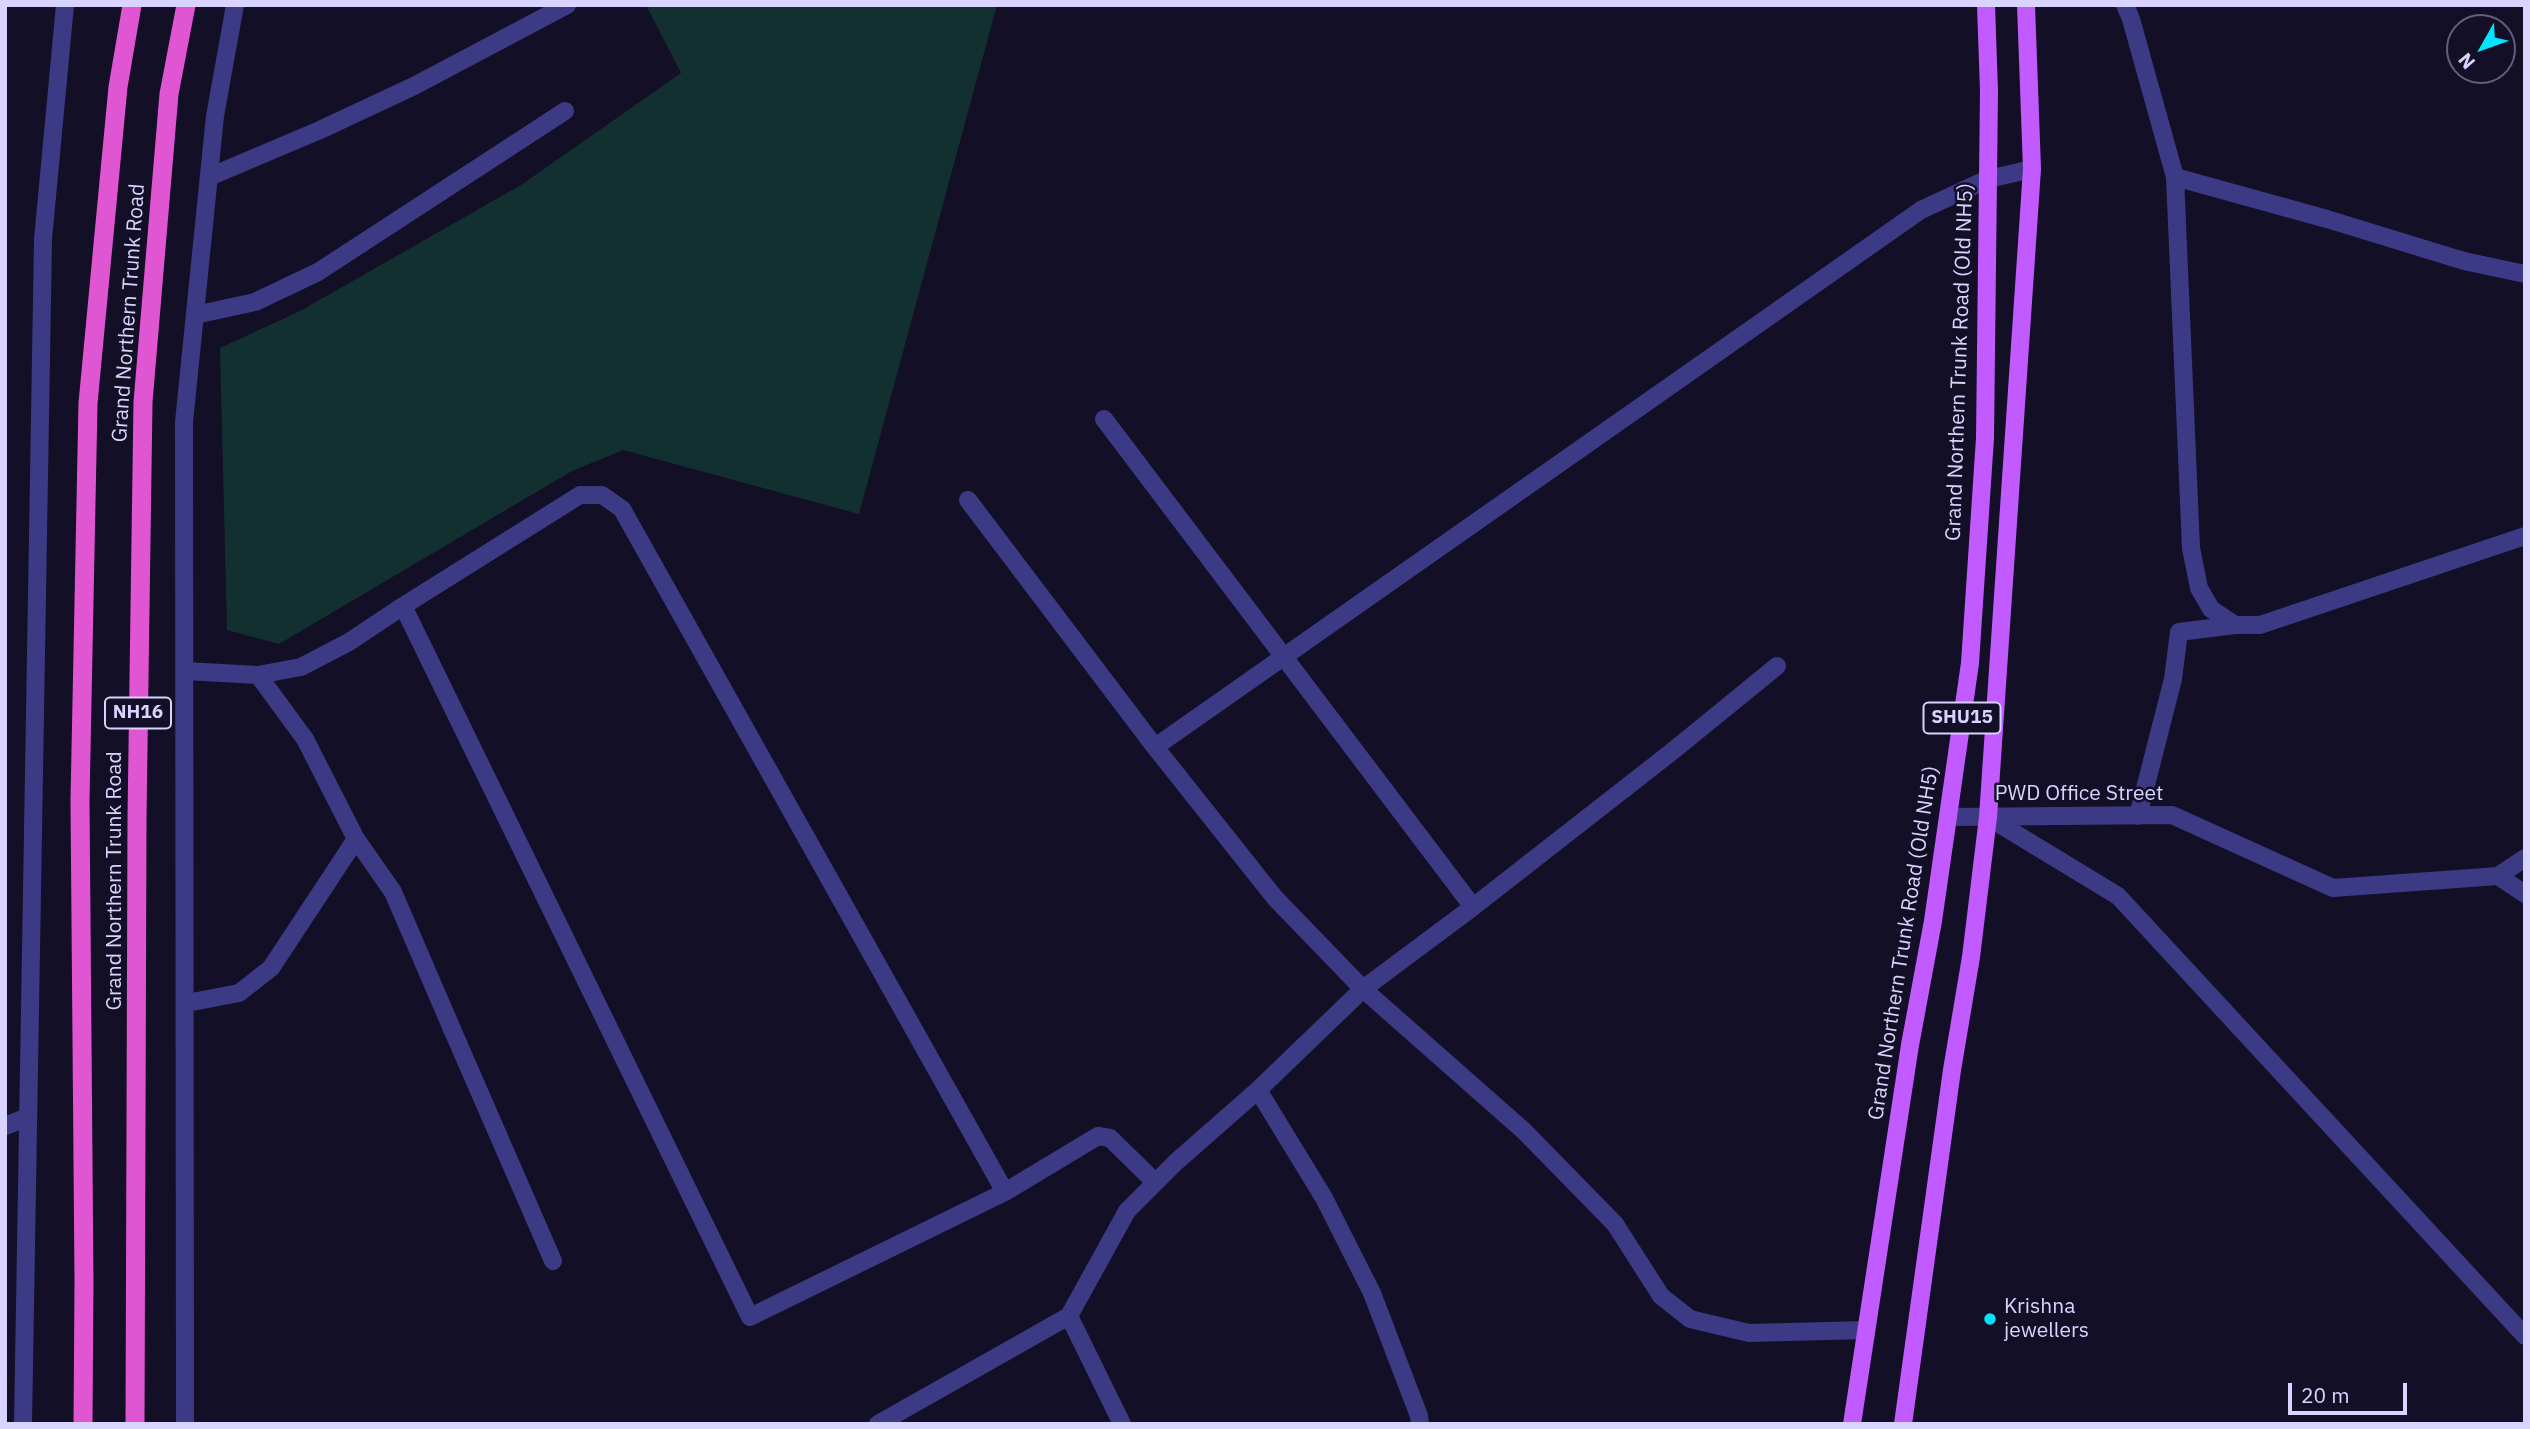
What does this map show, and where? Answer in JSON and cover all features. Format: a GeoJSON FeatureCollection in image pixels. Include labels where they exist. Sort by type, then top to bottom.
{"type":"FeatureCollection","features":[{"type":"Feature","properties":{"kind":"highway","name":"Grand Northern Trunk Road"},"geometry":{"type":"LineString","coordinates":[[83,1424],[80,800],[88,403],[118,87],[132,5]]}},
{"type":"Feature","properties":{"kind":"highway","name":"Grand Northern Trunk Road"},"geometry":{"type":"LineString","coordinates":[[135,1424],[137,817],[143,402],[169,94],[186,5]]}},
{"type":"Feature","properties":{"kind":"main road","name":"Grand Northern Trunk Road (Old NH5)"},"geometry":{"type":"LineString","coordinates":[[1852,1424],[1970,663],[1985,438],[1989,179],[1986,5]]}},
{"type":"Feature","properties":{"kind":"main road","name":"SHU15"},"geometry":{"type":"LineString","coordinates":[[1903,1424],[1952,1070],[1971,957],[1988,817],[2032,169],[2026,5]]}},
{"type":"Feature","properties":{"kind":"street"},"geometry":{"type":"LineString","coordinates":[[23,1424],[43,239],[65,5]]}},
{"type":"Feature","properties":{"kind":"street"},"geometry":{"type":"LineString","coordinates":[[185,1424],[187,1003],[184,422],[215,116],[235,5]]}},
{"type":"Feature","properties":{"kind":"street"},"geometry":{"type":"LineString","coordinates":[[209,177],[414,86],[567,5]]}},
{"type":"Feature","properties":{"kind":"street"},"geometry":{"type":"LineString","coordinates":[[2125,5],[2175,177],[2191,548],[2199,588],[2211,609],[2235,625]]}},
{"type":"Feature","properties":{"kind":"street"},"geometry":{"type":"LineString","coordinates":[[195,315],[255,302],[318,272],[565,111]]}},
{"type":"Feature","properties":{"kind":"street"},"geometry":{"type":"LineString","coordinates":[[1155,747],[1921,210],[1989,179],[2032,169]]}},
{"type":"Feature","properties":{"kind":"street"},"geometry":{"type":"LineString","coordinates":[[2175,177],[2464,261],[2525,274]]}},
{"type":"Feature","properties":{"kind":"street"},"geometry":{"type":"LineString","coordinates":[[1104,419],[1474,907]]}},
{"type":"Feature","properties":{"kind":"street"},"geometry":{"type":"LineString","coordinates":[[186,671],[258,674],[301,667],[349,642],[580,495],[602,495],[622,509],[1005,1192]]}},
{"type":"Feature","properties":{"kind":"street"},"geometry":{"type":"LineString","coordinates":[[968,500],[1155,747],[1275,898],[1363,989],[1533,1140],[1615,1224],[1661,1296],[1690,1319],[1749,1333],[1866,1330]]}},
{"type":"Feature","properties":{"kind":"street"},"geometry":{"type":"LineString","coordinates":[[2137,816],[2173,679],[2179,632],[2235,625],[2260,625],[2525,536]]}},
{"type":"Feature","properties":{"kind":"street"},"geometry":{"type":"LineString","coordinates":[[403,606],[750,1317],[1005,1192],[1098,1136],[1110,1138],[1156,1182]]}},
{"type":"Feature","properties":{"kind":"street"},"geometry":{"type":"LineString","coordinates":[[878,1424],[1069,1316],[1127,1211],[1363,989],[1474,907],[1777,666]]}},
{"type":"Feature","properties":{"kind":"street"},"geometry":{"type":"LineString","coordinates":[[258,674],[305,739],[356,839],[393,892],[553,1261]]}},
{"type":"Feature","properties":{"kind":"street","name":"PWD Office Street"},"geometry":{"type":"LineString","coordinates":[[1948,817],[2172,815],[2333,888],[2498,876]]}},
{"type":"Feature","properties":{"kind":"street"},"geometry":{"type":"LineString","coordinates":[[1988,817],[2118,895],[2525,1336]]}},
{"type":"Feature","properties":{"kind":"street"},"geometry":{"type":"LineString","coordinates":[[187,1003],[239,993],[271,968],[356,839]]}},
{"type":"Feature","properties":{"kind":"street"},"geometry":{"type":"LineString","coordinates":[[2525,858],[2498,876],[2525,894]]}},
{"type":"Feature","properties":{"kind":"street"},"geometry":{"type":"LineString","coordinates":[[1258,1090],[1324,1198],[1372,1293],[1420,1424]]}},
{"type":"Feature","properties":{"kind":"street"},"geometry":{"type":"LineString","coordinates":[[5,1126],[28,1117]]}},
{"type":"Feature","properties":{"kind":"street"},"geometry":{"type":"LineString","coordinates":[[1069,1316],[1122,1424]]}},
{"type":"Feature","properties":{"kind":"green space"},"geometry":{"type":"Polygon","coordinates":[[[646,5],[997,5],[859,514],[623,450],[572,471],[279,644],[227,630],[220,348],[300,311],[521,185],[681,73],[646,5]]]}},
{"type":"Feature","properties":{"kind":"place","name":"Krishna jewellers"},"geometry":{"type":"Point","coordinates":[1990,1319]}}]}
